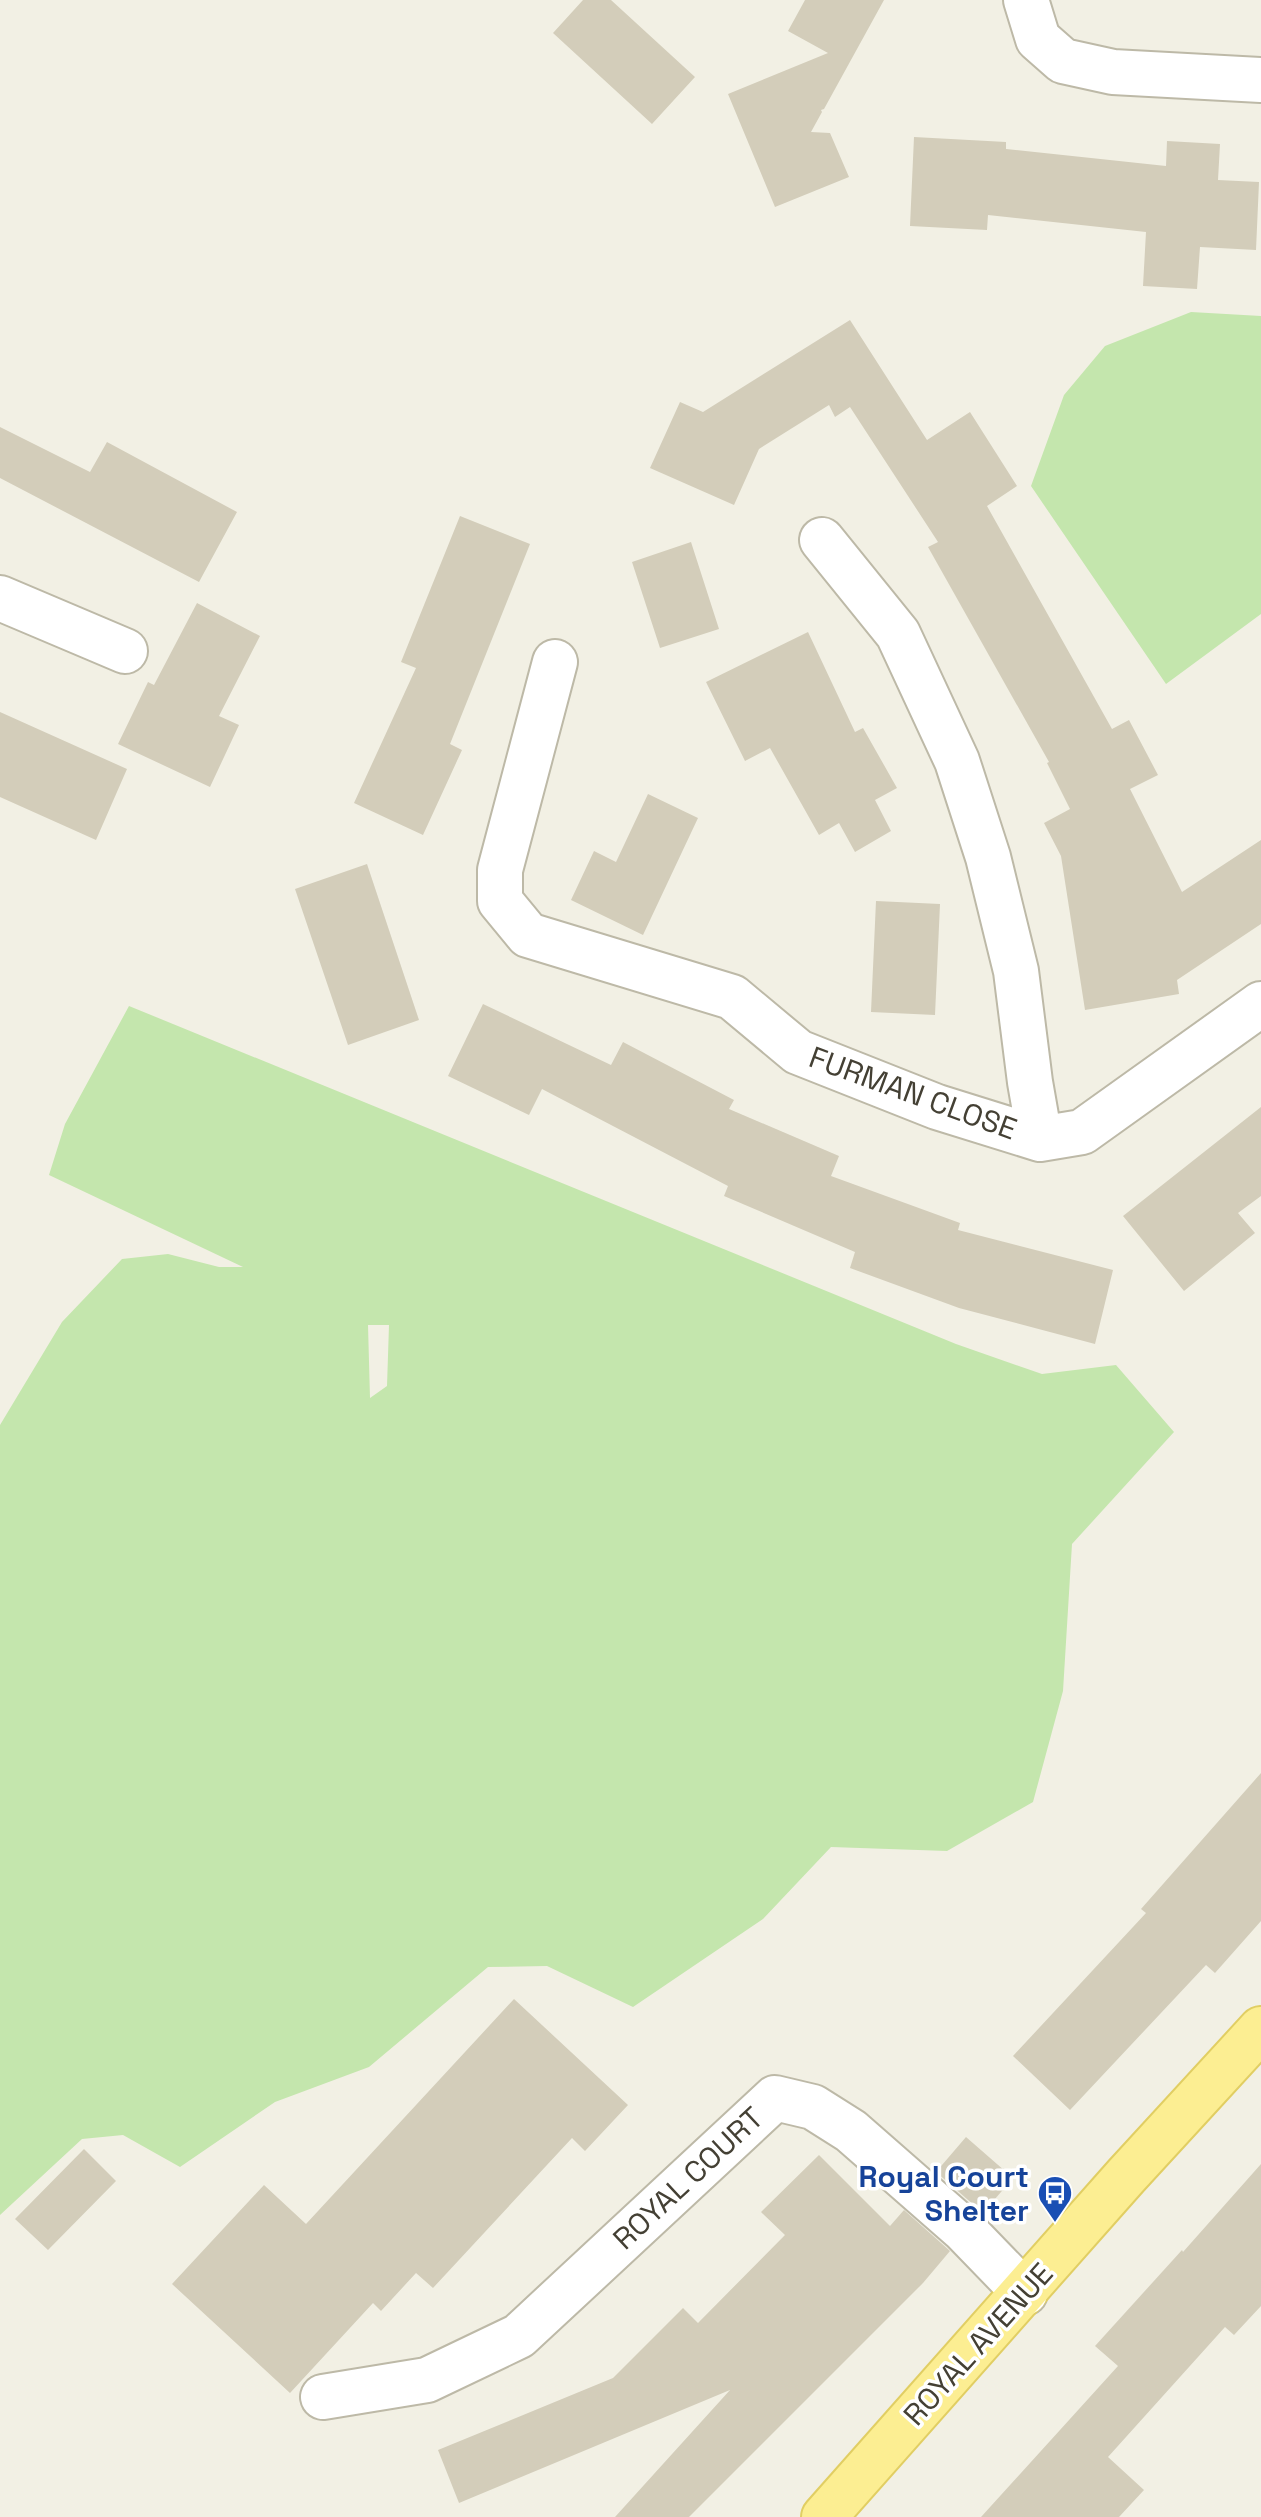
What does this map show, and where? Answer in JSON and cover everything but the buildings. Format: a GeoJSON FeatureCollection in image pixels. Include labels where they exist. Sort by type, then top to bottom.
{"type":"FeatureCollection","features":[{"type":"Feature","properties":{"kind":"main road","name":"ROYAL AVENUE"},"geometry":{"type":"LineString","coordinates":[[824,2517],[1126,2176],[1261,2029]]}},
{"type":"Feature","properties":{"kind":"street"},"geometry":{"type":"LineString","coordinates":[[1026,0],[1038,39],[1063,61],[1113,72],[1261,80]]}},
{"type":"Feature","properties":{"kind":"street","name":"FURMAN CLOSE"},"geometry":{"type":"LineString","coordinates":[[822,540],[898,634],[957,761],[988,857],[1016,971],[1040,1139]]}},
{"type":"Feature","properties":{"kind":"street"},"geometry":{"type":"LineString","coordinates":[[0,598],[125,651]]}},
{"type":"Feature","properties":{"kind":"street","name":"FURMAN CLOSE"},"geometry":{"type":"LineString","coordinates":[[555,662],[500,870],[500,901],[528,935],[732,997],[798,1052],[937,1107],[1040,1139],[1082,1132],[1261,1004]]}},
{"type":"Feature","properties":{"kind":"street","name":"ROYAL COURT"},"geometry":{"type":"LineString","coordinates":[[323,2397],[427,2380],[519,2336],[775,2098],[813,2107],[851,2131],[964,2230],[1025,2293]]}},
{"type":"Feature","properties":{"kind":"green space"},"geometry":{"type":"Polygon","coordinates":[[[1191,312],[1261,316],[1261,614],[1166,684],[1031,486],[1064,395],[1105,346],[1191,312]]]}},
{"type":"Feature","properties":{"kind":"green space"},"geometry":{"type":"Polygon","coordinates":[[[129,1006],[956,1344],[1042,1374],[1116,1365],[1174,1432],[1072,1544],[1063,1691],[1033,1802],[947,1851],[831,1847],[763,1919],[633,2007],[547,1966],[488,1967],[369,2067],[275,2102],[180,2167],[123,2135],[82,2139],[0,2215],[0,1425],[62,1322],[122,1259],[168,1254],[219,1267],[243,1267],[49,1175],[65,1124],[129,1006]],[[368,1325],[370,1398],[387,1386],[389,1325],[368,1325]]]}},
{"type":"Feature","properties":{"kind":"place","name":"Royal Court Shelter"},"geometry":{"type":"Point","coordinates":[1055,2224]}}]}
